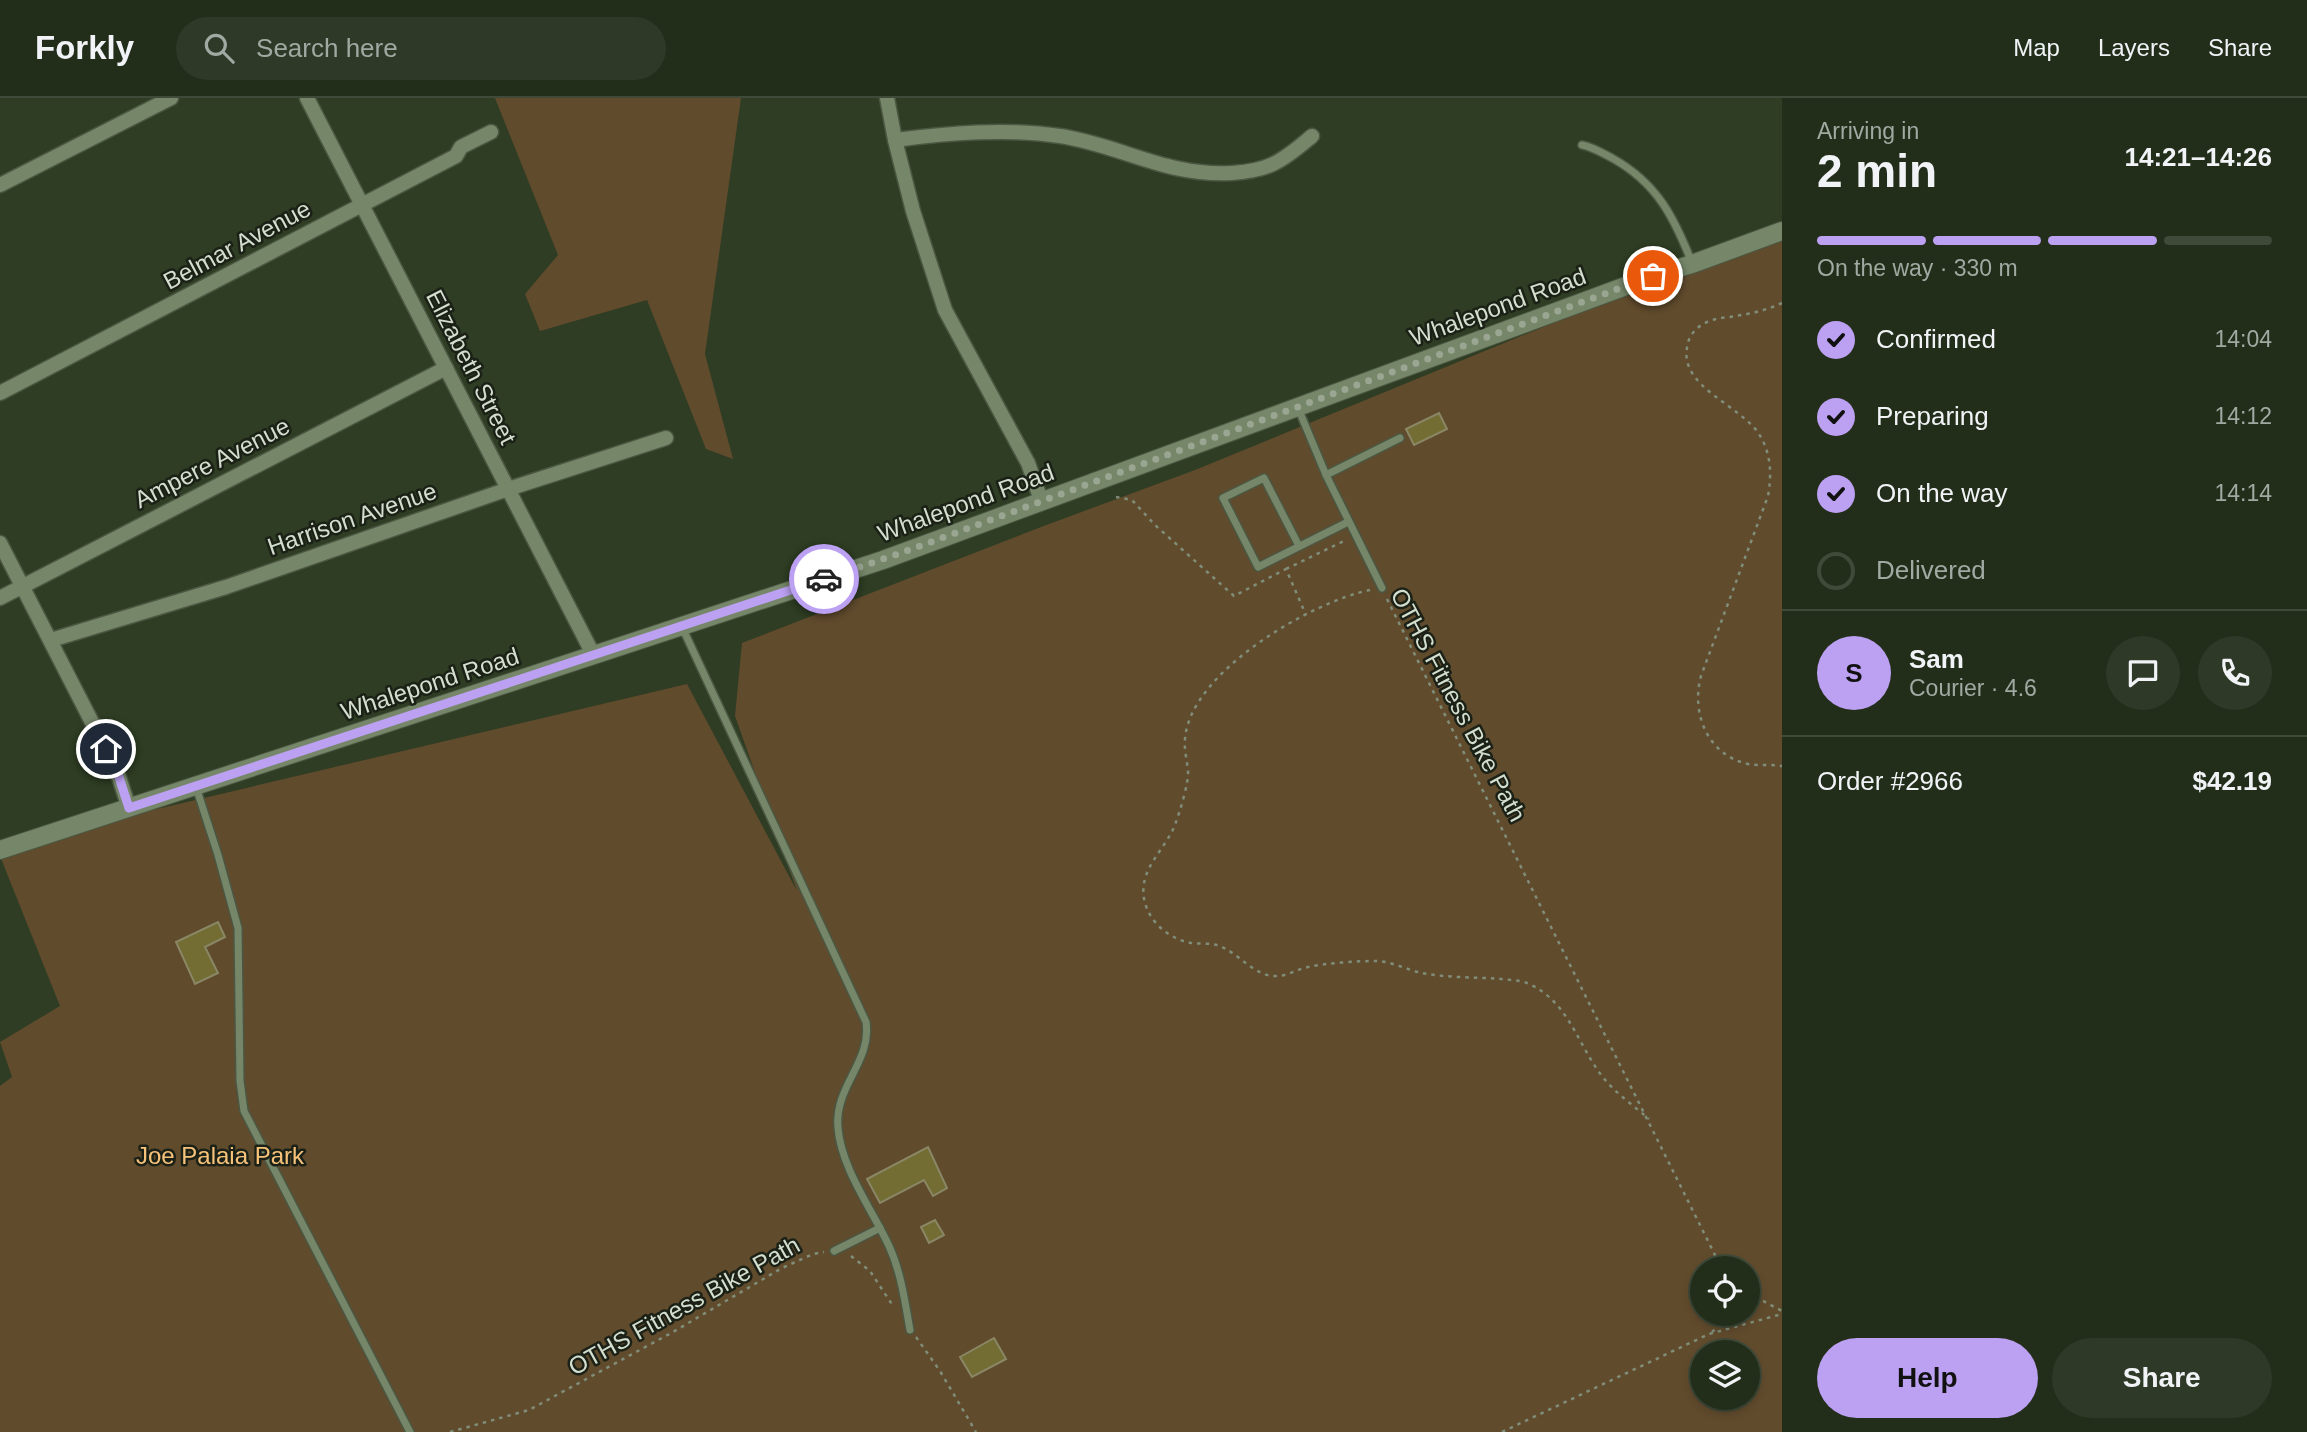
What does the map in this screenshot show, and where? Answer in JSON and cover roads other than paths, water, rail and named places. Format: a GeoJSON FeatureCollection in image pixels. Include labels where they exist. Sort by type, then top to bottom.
{"type":"FeatureCollection","features":[{"type":"Feature","properties":{"kind":"street"},"geometry":{"type":"LineString","coordinates":[[0,185],[172,98]]}},
{"type":"Feature","properties":{"kind":"street","name":"Elizabeth Street"},"geometry":{"type":"LineString","coordinates":[[307,98],[594,656]]}},
{"type":"Feature","properties":{"kind":"street"},"geometry":{"type":"LineString","coordinates":[[887,98],[913,211],[945,310],[1028,463],[1041,500]]}},
{"type":"Feature","properties":{"kind":"street","name":"Belmar Avenue"},"geometry":{"type":"LineString","coordinates":[[0,393],[456,156],[461,147],[491,132]]}},
{"type":"Feature","properties":{"kind":"street"},"geometry":{"type":"LineString","coordinates":[[895,140],[938,134],[1043,133],[1089,142],[1173,169],[1217,174],[1252,171],[1271,165],[1288,156],[1312,135]]}},
{"type":"Feature","properties":{"kind":"street","name":"Whalepond Road"},"geometry":{"type":"LineString","coordinates":[[0,850],[883,560],[1782,231]]}},
{"type":"Feature","properties":{"kind":"street","name":"Ampere Avenue"},"geometry":{"type":"LineString","coordinates":[[0,598],[446,368]]}},
{"type":"Feature","properties":{"kind":"street","name":"Harrison Avenue"},"geometry":{"type":"LineString","coordinates":[[51,640],[226,587],[508,489],[666,438]]}},
{"type":"Feature","properties":{"kind":"street"},"geometry":{"type":"LineString","coordinates":[[0,543],[117,771],[129,808]]}},
{"type":"Feature","properties":{"kind":"lane"},"geometry":{"type":"LineString","coordinates":[[1582,145],[1628,167],[1656,192],[1676,222],[1692,264]]}},
{"type":"Feature","properties":{"kind":"lane"},"geometry":{"type":"LineString","coordinates":[[1298,407],[1326,475],[1382,588]]}},
{"type":"Feature","properties":{"kind":"lane"},"geometry":{"type":"LineString","coordinates":[[1326,475],[1401,438]]}},
{"type":"Feature","properties":{"kind":"lane"},"geometry":{"type":"LineString","coordinates":[[1299,546],[1264,478],[1223,498],[1258,568],[1348,522]]}},
{"type":"Feature","properties":{"kind":"lane"},"geometry":{"type":"LineString","coordinates":[[682,627],[866,1022],[866,1046],[843,1093],[838,1128],[848,1165],[890,1248],[910,1330]]}},
{"type":"Feature","properties":{"kind":"lane"},"geometry":{"type":"LineString","coordinates":[[196,786],[238,928],[240,1081],[244,1111],[410,1432]]}},
{"type":"Feature","properties":{"kind":"lane"},"geometry":{"type":"LineString","coordinates":[[834,1251],[880,1228]]}},
{"type":"Feature","properties":{"kind":"park label","name":"Joe Palaia Park"},"geometry":{"type":"Point","coordinates":[220,1156]}}]}
